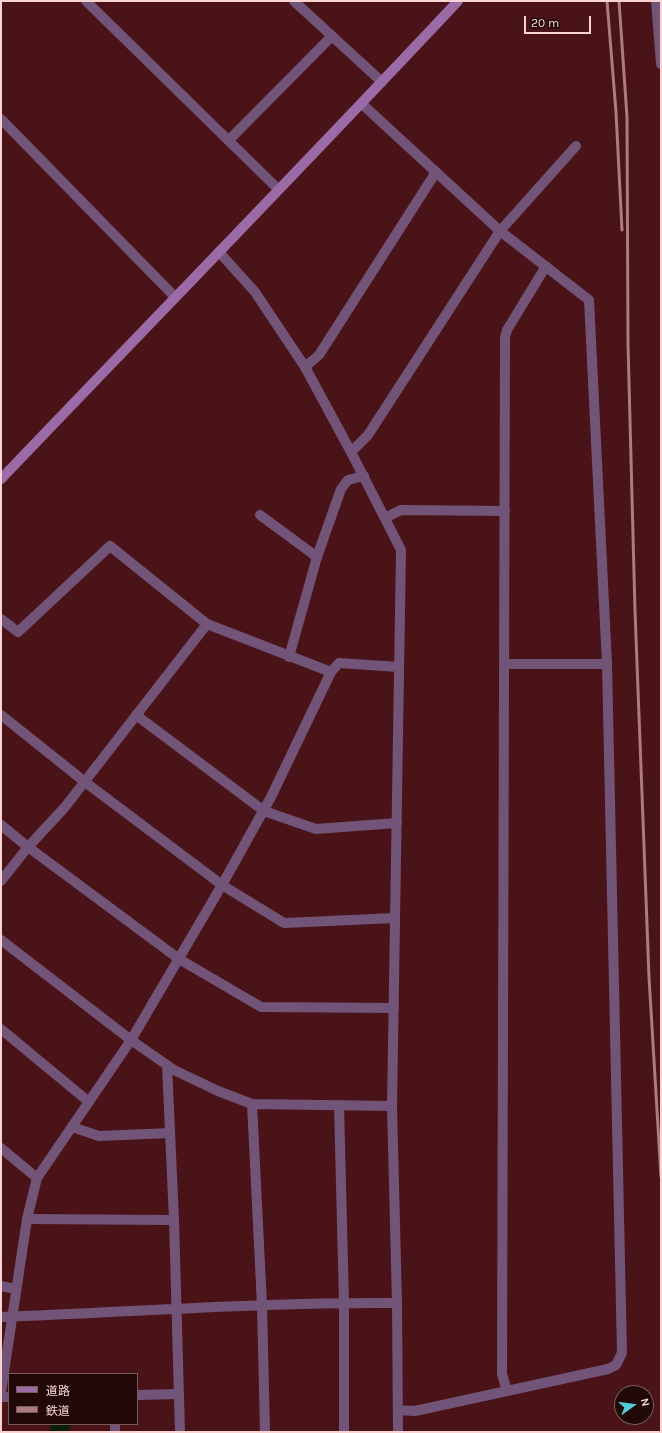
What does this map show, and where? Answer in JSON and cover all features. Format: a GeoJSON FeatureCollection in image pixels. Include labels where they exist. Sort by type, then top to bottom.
{"type":"FeatureCollection","features":[{"type":"Feature","properties":{"kind":"street"},"geometry":{"type":"LineString","coordinates":[[86,1],[230,140],[278,189]]}},
{"type":"Feature","properties":{"kind":"street"},"geometry":{"type":"LineString","coordinates":[[294,1],[382,82]]}},
{"type":"Feature","properties":{"kind":"street"},"geometry":{"type":"LineString","coordinates":[[1,479],[278,189],[362,104],[458,1]]}},
{"type":"Feature","properties":{"kind":"street"},"geometry":{"type":"LineString","coordinates":[[656,1],[661,64]]}},
{"type":"Feature","properties":{"kind":"street"},"geometry":{"type":"LineString","coordinates":[[230,140],[332,36]]}},
{"type":"Feature","properties":{"kind":"street"},"geometry":{"type":"LineString","coordinates":[[362,104],[500,231],[589,300],[606,664],[622,1354],[616,1365],[608,1369],[416,1411],[398,1410]]}},
{"type":"Feature","properties":{"kind":"street"},"geometry":{"type":"LineString","coordinates":[[1,119],[175,297]]}},
{"type":"Feature","properties":{"kind":"street"},"geometry":{"type":"LineString","coordinates":[[351,452],[368,435],[500,231],[576,146]]}},
{"type":"Feature","properties":{"kind":"street"},"geometry":{"type":"LineString","coordinates":[[305,367],[319,355],[436,172]]}},
{"type":"Feature","properties":{"kind":"street"},"geometry":{"type":"LineString","coordinates":[[219,252],[255,292],[305,367],[364,476],[401,550],[392,1106],[397,1303],[398,1431]]}},
{"type":"Feature","properties":{"kind":"street"},"geometry":{"type":"LineString","coordinates":[[507,1391],[502,1374],[505,337],[507,330],[546,266]]}},
{"type":"Feature","properties":{"kind":"street"},"geometry":{"type":"LineString","coordinates":[[289,657],[317,557],[341,489],[348,480],[364,476]]}},
{"type":"Feature","properties":{"kind":"street"},"geometry":{"type":"LineString","coordinates":[[385,518],[401,510],[505,511]]}},
{"type":"Feature","properties":{"kind":"street"},"geometry":{"type":"LineString","coordinates":[[260,515],[317,557]]}},
{"type":"Feature","properties":{"kind":"street"},"geometry":{"type":"LineString","coordinates":[[1,619],[18,632],[110,546],[207,624],[331,672]]}},
{"type":"Feature","properties":{"kind":"street"},"geometry":{"type":"LineString","coordinates":[[1,881],[28,847],[65,808],[207,624]]}},
{"type":"Feature","properties":{"kind":"street"},"geometry":{"type":"LineString","coordinates":[[1,1392],[27,1219],[37,1178],[132,1040],[222,886],[264,811],[331,672],[339,663],[399,667]]}},
{"type":"Feature","properties":{"kind":"street"},"geometry":{"type":"LineString","coordinates":[[504,664],[606,664]]}},
{"type":"Feature","properties":{"kind":"street"},"geometry":{"type":"LineString","coordinates":[[1,714],[85,782],[222,886],[284,923],[395,918]]}},
{"type":"Feature","properties":{"kind":"street"},"geometry":{"type":"LineString","coordinates":[[136,715],[264,811],[316,828],[397,823]]}},
{"type":"Feature","properties":{"kind":"street"},"geometry":{"type":"LineString","coordinates":[[1,825],[28,847],[179,959],[261,1007],[394,1008]]}},
{"type":"Feature","properties":{"kind":"street"},"geometry":{"type":"LineString","coordinates":[[1,940],[132,1040],[174,1070],[218,1091],[252,1104],[392,1106]]}},
{"type":"Feature","properties":{"kind":"street"},"geometry":{"type":"LineString","coordinates":[[1,1029],[89,1102]]}},
{"type":"Feature","properties":{"kind":"street"},"geometry":{"type":"LineString","coordinates":[[167,1065],[174,1220],[180,1432]]}},
{"type":"Feature","properties":{"kind":"street"},"geometry":{"type":"LineString","coordinates":[[252,1104],[262,1305],[265,1432]]}},
{"type":"Feature","properties":{"kind":"street"},"geometry":{"type":"LineString","coordinates":[[339,1105],[344,1303],[344,1432]]}},
{"type":"Feature","properties":{"kind":"street"},"geometry":{"type":"LineString","coordinates":[[72,1127],[99,1136],[170,1133]]}},
{"type":"Feature","properties":{"kind":"street"},"geometry":{"type":"LineString","coordinates":[[1,1148],[37,1178]]}},
{"type":"Feature","properties":{"kind":"street"},"geometry":{"type":"LineString","coordinates":[[27,1219],[174,1220]]}},
{"type":"Feature","properties":{"kind":"street"},"geometry":{"type":"LineString","coordinates":[[1,1286],[16,1289]]}},
{"type":"Feature","properties":{"kind":"street"},"geometry":{"type":"LineString","coordinates":[[1,1317],[177,1308],[344,1303],[397,1303]]}},
{"type":"Feature","properties":{"kind":"street"},"geometry":{"type":"LineString","coordinates":[[138,1394],[179,1394]]}},
{"type":"Feature","properties":{"kind":"shaded area"},"geometry":{"type":"Polygon","coordinates":[[[51,1425],[71,1425],[69,1432],[49,1432],[51,1425]]]}},
{"type":"Feature","properties":{"kind":"railway"},"geometry":{"type":"LineString","coordinates":[[607,1],[616,112],[622,230]]}},
{"type":"Feature","properties":{"kind":"railway"},"geometry":{"type":"LineString","coordinates":[[619,1],[627,117],[628,344],[635,611],[649,977],[661,1177]]}}]}
